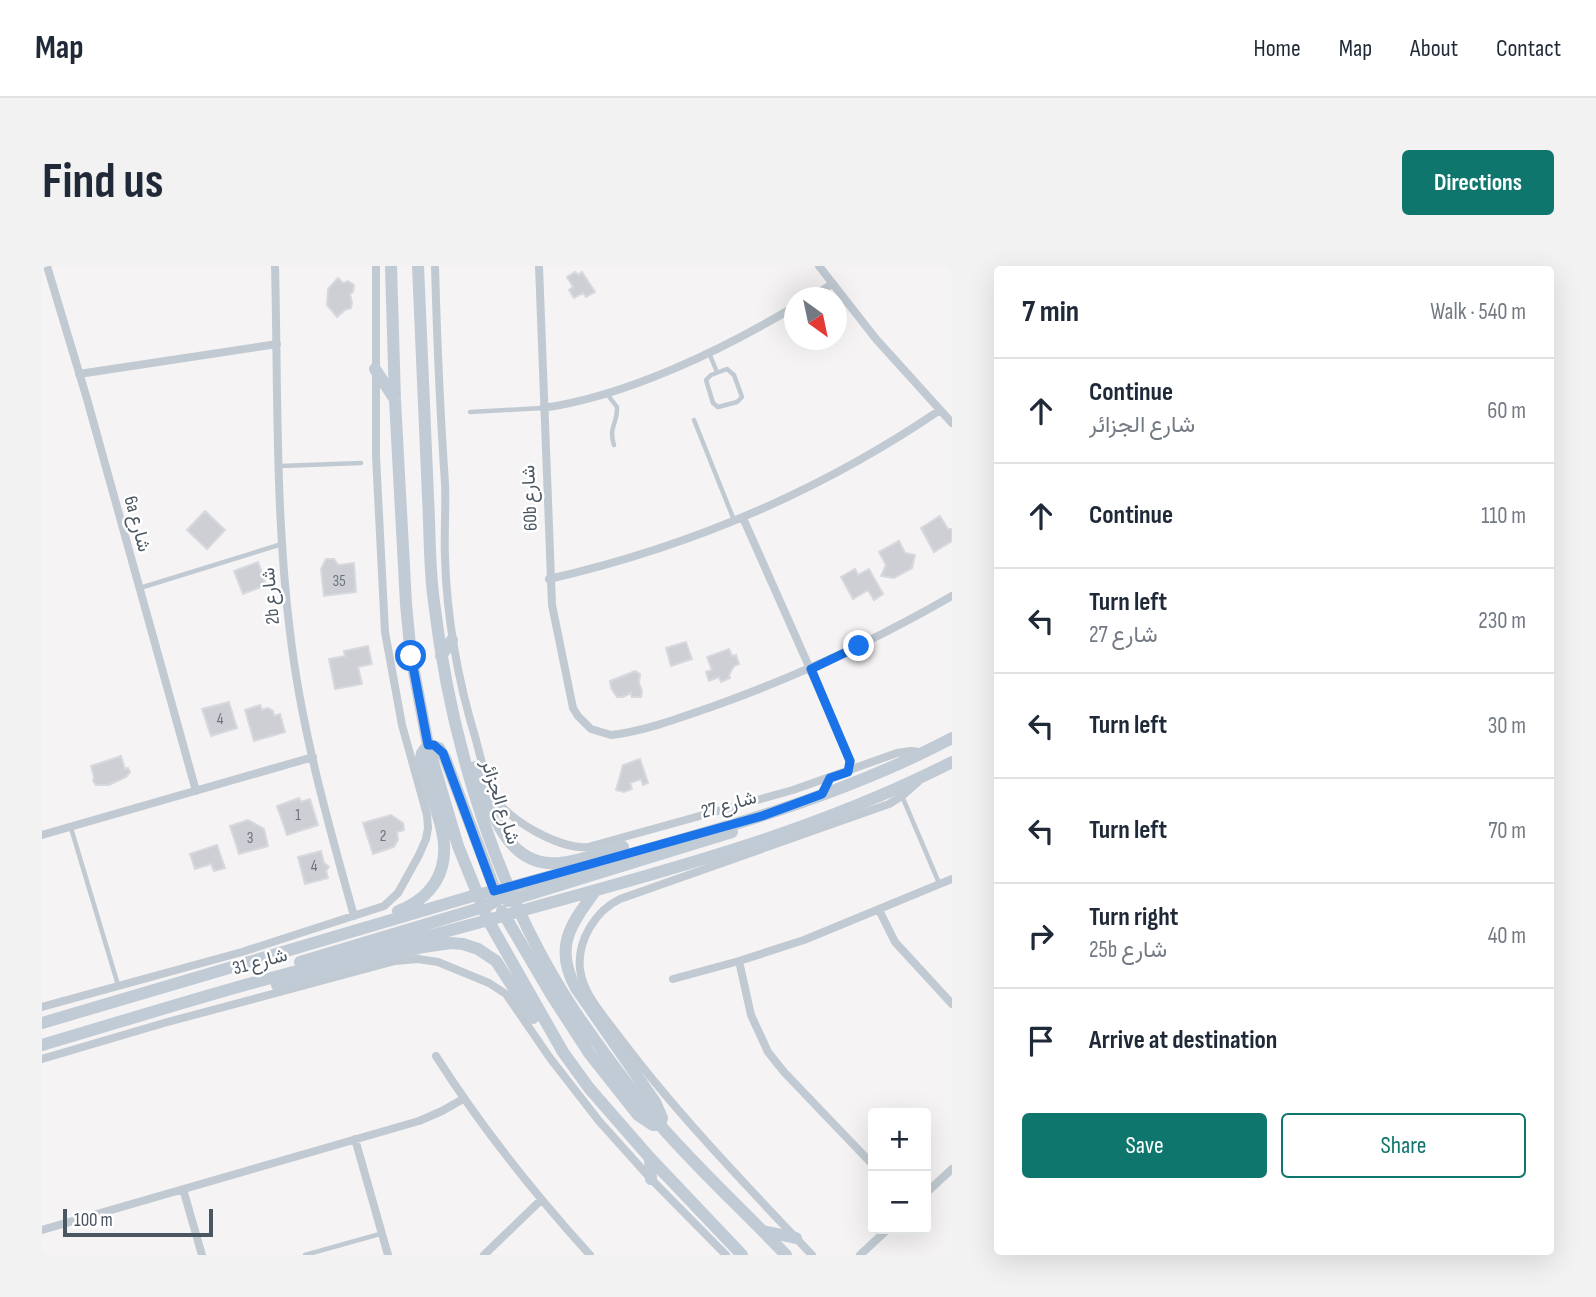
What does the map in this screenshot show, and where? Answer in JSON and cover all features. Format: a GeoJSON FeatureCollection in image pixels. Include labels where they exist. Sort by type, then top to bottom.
{"type":"FeatureCollection","features":[{"type":"Feature","properties":{"kind":"main road"},"geometry":{"type":"LineString","coordinates":[[391,266],[406,604],[417,697],[447,813],[476,895],[555,1041],[589,1088],[650,1158],[742,1255]]}},
{"type":"Feature","properties":{"kind":"main road","name":"شارع الجزائر"},"geometry":{"type":"LineString","coordinates":[[418,266],[432,585],[442,656],[460,739],[502,900]]}},
{"type":"Feature","properties":{"kind":"main road"},"geometry":{"type":"LineString","coordinates":[[375,369],[395,400]]}},
{"type":"Feature","properties":{"kind":"main road"},"geometry":{"type":"LineString","coordinates":[[442,656],[452,640]]}},
{"type":"Feature","properties":{"kind":"main road","name":"شارع 27"},"geometry":{"type":"LineString","coordinates":[[243,986],[251,979],[292,965],[482,908],[762,816],[923,753],[952,738]]}},
{"type":"Feature","properties":{"kind":"main road"},"geometry":{"type":"LineString","coordinates":[[460,739],[472,760],[504,836],[518,852],[540,862],[564,863],[733,817],[755,813],[762,816]]}},
{"type":"Feature","properties":{"kind":"main road"},"geometry":{"type":"LineString","coordinates":[[428,745],[434,745],[443,753],[502,900],[552,996],[589,1053],[638,1115],[653,1125],[660,1125]]}},
{"type":"Feature","properties":{"kind":"main road"},"geometry":{"type":"LineString","coordinates":[[321,941],[338,930],[416,903],[433,887],[440,875],[445,853],[444,839],[422,765],[422,753],[428,745]]}},
{"type":"Feature","properties":{"kind":"main road"},"geometry":{"type":"LineString","coordinates":[[519,912],[740,847],[923,777],[952,762]]}},
{"type":"Feature","properties":{"kind":"main road"},"geometry":{"type":"LineString","coordinates":[[822,794],[830,778]]}},
{"type":"Feature","properties":{"kind":"main road"},"geometry":{"type":"LineString","coordinates":[[740,847],[758,851]]}},
{"type":"Feature","properties":{"kind":"main road"},"geometry":{"type":"LineString","coordinates":[[596,890],[570,929],[564,961],[576,988],[655,1102],[662,1118],[660,1125]]}},
{"type":"Feature","properties":{"kind":"main road"},"geometry":{"type":"LineString","coordinates":[[476,895],[502,900],[519,912],[579,1018],[660,1125],[786,1255]]}},
{"type":"Feature","properties":{"kind":"main road","name":"شارع 31"},"geometry":{"type":"LineString","coordinates":[[42,1023],[476,895]]}},
{"type":"Feature","properties":{"kind":"main road"},"geometry":{"type":"LineString","coordinates":[[488,920],[502,900]]}},
{"type":"Feature","properties":{"kind":"main road","name":"شارع 31"},"geometry":{"type":"LineString","coordinates":[[42,1045],[243,986],[488,920]]}},
{"type":"Feature","properties":{"kind":"main road"},"geometry":{"type":"LineString","coordinates":[[243,986],[246,989],[259,990],[431,945],[463,944],[478,949],[496,961],[535,1021],[555,1041]]}},
{"type":"Feature","properties":{"kind":"main road"},"geometry":{"type":"LineString","coordinates":[[242,952],[261,958]]}},
{"type":"Feature","properties":{"kind":"main road"},"geometry":{"type":"LineString","coordinates":[[650,1158],[651,1179]]}},
{"type":"Feature","properties":{"kind":"main road"},"geometry":{"type":"LineString","coordinates":[[763,1231],[796,1238]]}},
{"type":"Feature","properties":{"kind":"street","name":"6a شارع"},"geometry":{"type":"LineString","coordinates":[[47,266],[195,791]]}},
{"type":"Feature","properties":{"kind":"street","name":"2b شارع"},"geometry":{"type":"LineString","coordinates":[[275,266],[282,544],[292,652],[313,757],[354,916]]}},
{"type":"Feature","properties":{"kind":"street"},"geometry":{"type":"LineString","coordinates":[[42,1007],[242,952],[384,906],[392,901],[419,855],[426,839],[427,815],[402,725],[386,632],[376,456],[376,266]]}},
{"type":"Feature","properties":{"kind":"street"},"geometry":{"type":"LineString","coordinates":[[435,266],[438,393],[445,485],[445,563],[452,640],[465,704],[494,795],[504,810],[513,818],[566,845],[581,848],[793,790],[904,751],[923,753]]}},
{"type":"Feature","properties":{"kind":"street","name":"60b شارع"},"geometry":{"type":"LineString","coordinates":[[539,266],[549,579],[556,637],[570,699],[578,716],[584,724],[601,733],[620,734],[691,714],[811,669]]}},
{"type":"Feature","properties":{"kind":"street"},"geometry":{"type":"LineString","coordinates":[[819,266],[876,339],[952,423]]}},
{"type":"Feature","properties":{"kind":"street"},"geometry":{"type":"LineString","coordinates":[[827,287],[832,284]]}},
{"type":"Feature","properties":{"kind":"street"},"geometry":{"type":"LineString","coordinates":[[543,408],[578,402],[607,393],[708,353],[784,313]]}},
{"type":"Feature","properties":{"kind":"street"},"geometry":{"type":"LineString","coordinates":[[79,374],[276,344]]}},
{"type":"Feature","properties":{"kind":"street"},"geometry":{"type":"LineString","coordinates":[[549,579],[637,556],[739,520],[784,500],[871,453],[940,410]]}},
{"type":"Feature","properties":{"kind":"street"},"geometry":{"type":"LineString","coordinates":[[739,520],[811,669],[850,761],[848,772]]}},
{"type":"Feature","properties":{"kind":"street"},"geometry":{"type":"LineString","coordinates":[[811,669],[952,596]]}},
{"type":"Feature","properties":{"kind":"street"},"geometry":{"type":"LineString","coordinates":[[42,835],[313,757]]}},
{"type":"Feature","properties":{"kind":"street"},"geometry":{"type":"LineString","coordinates":[[812,1255],[671,1104],[595,1003],[585,986],[580,961],[588,931],[610,904],[874,810],[902,796],[923,777]]}},
{"type":"Feature","properties":{"kind":"street"},"geometry":{"type":"LineString","coordinates":[[673,979],[804,940],[952,879]]}},
{"type":"Feature","properties":{"kind":"street"},"geometry":{"type":"LineString","coordinates":[[879,910],[895,942],[952,1004]]}},
{"type":"Feature","properties":{"kind":"street"},"geometry":{"type":"LineString","coordinates":[[42,1059],[395,961],[427,959],[489,983],[506,994],[577,1093],[651,1179],[718,1251],[726,1255]]}},
{"type":"Feature","properties":{"kind":"street"},"geometry":{"type":"LineString","coordinates":[[739,961],[751,1015],[768,1052],[868,1160]]}},
{"type":"Feature","properties":{"kind":"street"},"geometry":{"type":"LineString","coordinates":[[436,1056],[463,1099],[541,1200],[590,1255]]}},
{"type":"Feature","properties":{"kind":"street"},"geometry":{"type":"LineString","coordinates":[[42,1230],[431,1116],[463,1099]]}},
{"type":"Feature","properties":{"kind":"street"},"geometry":{"type":"LineString","coordinates":[[355,1139],[388,1255]]}},
{"type":"Feature","properties":{"kind":"street"},"geometry":{"type":"LineString","coordinates":[[931,1188],[952,1168]]}},
{"type":"Feature","properties":{"kind":"street"},"geometry":{"type":"LineString","coordinates":[[183,1189],[202,1255]]}},
{"type":"Feature","properties":{"kind":"street"},"geometry":{"type":"LineString","coordinates":[[484,1255],[541,1200]]}},
{"type":"Feature","properties":{"kind":"street"},"geometry":{"type":"LineString","coordinates":[[860,1255],[883,1234]]}},
{"type":"Feature","properties":{"kind":"lane"},"geometry":{"type":"LineString","coordinates":[[708,353],[717,372]]}},
{"type":"Feature","properties":{"kind":"lane"},"geometry":{"type":"LineString","coordinates":[[727,369],[733,373],[742,394],[740,400],[721,408],[713,403],[706,383],[708,377],[717,372],[727,369]]}},
{"type":"Feature","properties":{"kind":"lane"},"geometry":{"type":"LineString","coordinates":[[607,393],[617,407],[616,419],[611,426],[614,445]]}},
{"type":"Feature","properties":{"kind":"lane"},"geometry":{"type":"LineString","coordinates":[[470,412],[543,408]]}},
{"type":"Feature","properties":{"kind":"lane"},"geometry":{"type":"LineString","coordinates":[[694,420],[739,520]]}},
{"type":"Feature","properties":{"kind":"lane"},"geometry":{"type":"LineString","coordinates":[[280,466],[361,463]]}},
{"type":"Feature","properties":{"kind":"lane"},"geometry":{"type":"LineString","coordinates":[[139,588],[282,544]]}},
{"type":"Feature","properties":{"kind":"lane"},"geometry":{"type":"LineString","coordinates":[[902,796],[940,884]]}},
{"type":"Feature","properties":{"kind":"lane"},"geometry":{"type":"LineString","coordinates":[[71,827],[118,985]]}},
{"type":"Feature","properties":{"kind":"lane"},"geometry":{"type":"LineString","coordinates":[[305,1255],[380,1234]]}},
{"type":"Feature","properties":{"kind":"building"},"geometry":{"type":"Polygon","coordinates":[[[575,272],[578,275],[582,272],[595,292],[586,297],[583,293],[574,298],[569,290],[573,287],[567,277],[575,272]]]}},
{"type":"Feature","properties":{"kind":"building"},"geometry":{"type":"Polygon","coordinates":[[[338,278],[343,283],[348,281],[354,285],[350,294],[351,308],[337,317],[327,305],[328,289],[338,278]]]}},
{"type":"Feature","properties":{"kind":"building"},"geometry":{"type":"Polygon","coordinates":[[[205,511],[225,530],[207,549],[187,530],[205,511]]]}},
{"type":"Feature","properties":{"kind":"building"},"geometry":{"type":"Polygon","coordinates":[[[940,516],[948,529],[952,529],[952,541],[934,552],[921,528],[940,516]]]}},
{"type":"Feature","properties":{"kind":"building"},"geometry":{"type":"Polygon","coordinates":[[[899,541],[905,553],[915,555],[912,568],[894,578],[881,576],[886,565],[879,552],[899,541]]]}},
{"type":"Feature","properties":{"kind":"building"},"geometry":{"type":"Polygon","coordinates":[[[326,559],[334,559],[338,565],[354,563],[356,592],[324,596],[321,569],[326,559]]]}},
{"type":"Feature","properties":{"kind":"building"},"geometry":{"type":"Polygon","coordinates":[[[258,562],[266,585],[243,594],[234,571],[258,562]]]}},
{"type":"Feature","properties":{"kind":"building"},"geometry":{"type":"Polygon","coordinates":[[[855,569],[858,575],[869,569],[883,594],[874,600],[868,590],[853,599],[841,577],[855,569]]]}},
{"type":"Feature","properties":{"kind":"building"},"geometry":{"type":"Polygon","coordinates":[[[686,642],[692,659],[671,666],[666,648],[686,642]]]}},
{"type":"Feature","properties":{"kind":"building"},"geometry":{"type":"Polygon","coordinates":[[[368,646],[372,664],[358,667],[362,684],[335,689],[329,659],[345,656],[344,651],[368,646]]]}},
{"type":"Feature","properties":{"kind":"building"},"geometry":{"type":"Polygon","coordinates":[[[729,649],[732,656],[736,655],[739,664],[734,666],[730,678],[721,682],[719,677],[709,681],[706,672],[712,670],[707,657],[729,649]]]}},
{"type":"Feature","properties":{"kind":"building"},"geometry":{"type":"Polygon","coordinates":[[[635,671],[640,674],[641,697],[632,697],[631,693],[617,697],[610,681],[635,671]]]}},
{"type":"Feature","properties":{"kind":"building"},"geometry":{"type":"Polygon","coordinates":[[[229,702],[237,728],[211,736],[202,709],[229,702]]]}},
{"type":"Feature","properties":{"kind":"building"},"geometry":{"type":"Polygon","coordinates":[[[260,705],[262,710],[268,708],[273,711],[274,716],[280,714],[285,732],[254,741],[245,710],[260,705]]]}},
{"type":"Feature","properties":{"kind":"building"},"geometry":{"type":"Polygon","coordinates":[[[121,756],[125,769],[128,768],[130,772],[126,777],[109,785],[96,785],[91,766],[121,756]]]}},
{"type":"Feature","properties":{"kind":"building"},"geometry":{"type":"Polygon","coordinates":[[[640,759],[648,783],[643,785],[641,779],[630,783],[632,789],[624,792],[616,790],[623,765],[640,759]]]}},
{"type":"Feature","properties":{"kind":"building"},"geometry":{"type":"Polygon","coordinates":[[[299,798],[301,802],[310,799],[318,825],[287,835],[277,806],[299,798]]]}},
{"type":"Feature","properties":{"kind":"building"},"geometry":{"type":"Polygon","coordinates":[[[391,815],[403,823],[404,830],[397,832],[398,840],[394,847],[373,854],[363,823],[391,815]]]}},
{"type":"Feature","properties":{"kind":"building"},"geometry":{"type":"Polygon","coordinates":[[[248,820],[264,829],[268,846],[239,854],[230,826],[248,820]]]}},
{"type":"Feature","properties":{"kind":"building"},"geometry":{"type":"Polygon","coordinates":[[[217,845],[225,868],[214,871],[211,864],[195,869],[190,854],[217,845]]]}},
{"type":"Feature","properties":{"kind":"building"},"geometry":{"type":"Polygon","coordinates":[[[321,851],[324,863],[329,867],[326,871],[328,878],[305,884],[298,857],[321,851]]]}},
{"type":"Feature","properties":{"kind":"route"},"geometry":{"type":"LineString","coordinates":[[411,656],[428,745],[434,745],[443,753],[494,891],[762,816],[822,794],[830,778],[848,772],[850,761],[811,669],[859,646]]}}]}
